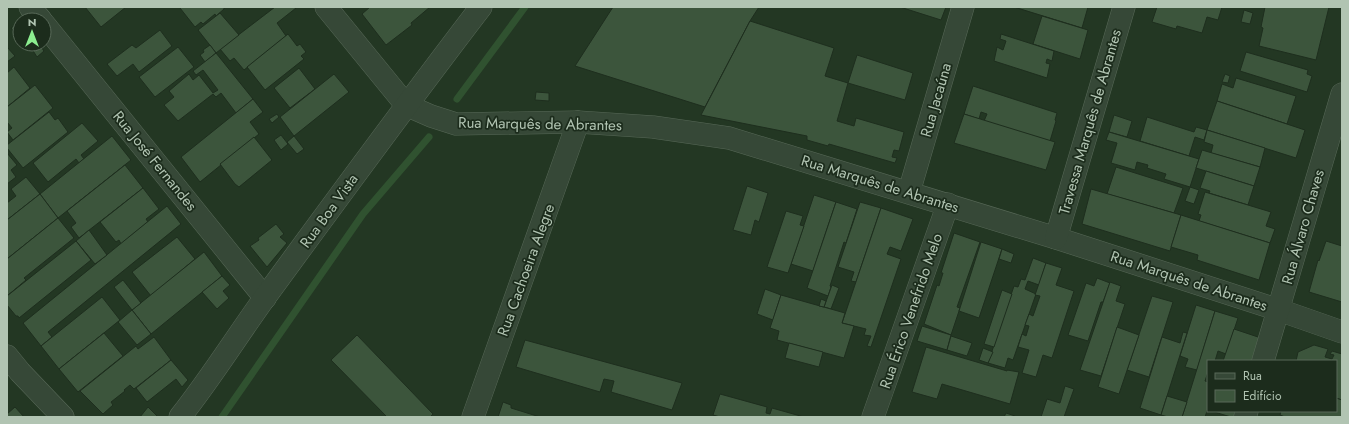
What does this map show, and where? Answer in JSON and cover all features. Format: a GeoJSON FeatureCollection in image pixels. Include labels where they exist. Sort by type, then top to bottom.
{"type":"FeatureCollection","features":[{"type":"Feature","properties":{"kind":"street"},"geometry":{"type":"LineString","coordinates":[[326,7],[406,105]]}},
{"type":"Feature","properties":{"kind":"street","name":"Rua Boa Vista"},"geometry":{"type":"LineString","coordinates":[[180,417],[201,391],[265,298],[406,105],[481,7]]}},
{"type":"Feature","properties":{"kind":"street","name":"Rua Jacaúna"},"geometry":{"type":"LineString","coordinates":[[909,192],[963,7]]}},
{"type":"Feature","properties":{"kind":"street","name":"Travessa Marquês de Abrantes"},"geometry":{"type":"LineString","coordinates":[[1056,238],[1124,7]]}},
{"type":"Feature","properties":{"kind":"street","name":"Rua José Fernandes"},"geometry":{"type":"LineString","coordinates":[[52,34],[265,298]]}},
{"type":"Feature","properties":{"kind":"street","name":"Rua Álvaro Chaves"},"geometry":{"type":"LineString","coordinates":[[1263,360],[1342,94]]}},
{"type":"Feature","properties":{"kind":"street","name":"Rua Marquês de Abrantes"},"geometry":{"type":"LineString","coordinates":[[406,105],[431,116],[456,124],[578,122],[653,127],[729,138],[1056,238],[1279,310],[1342,332]]}},
{"type":"Feature","properties":{"kind":"street","name":"Rua Cachoeira Alegre"},"geometry":{"type":"LineString","coordinates":[[473,417],[578,122]]}},
{"type":"Feature","properties":{"kind":"street","name":"Rua Érico Venefrido Melo"},"geometry":{"type":"LineString","coordinates":[[873,417],[948,204]]}},
{"type":"Feature","properties":{"kind":"street"},"geometry":{"type":"LineString","coordinates":[[7,356],[20,372],[63,417]]}},
{"type":"Feature","properties":{"kind":"building"},"geometry":{"type":"Polygon","coordinates":[[[85,7],[126,7],[101,27],[85,7]]]}},
{"type":"Feature","properties":{"kind":"building"},"geometry":{"type":"Polygon","coordinates":[[[224,7],[224,9],[216,16],[215,14],[203,24],[201,22],[195,27],[180,8],[224,7]]]}},
{"type":"Feature","properties":{"kind":"building"},"geometry":{"type":"Polygon","coordinates":[[[275,7],[296,8],[277,23],[286,36],[244,70],[234,58],[230,61],[220,49],[275,7]]]}},
{"type":"Feature","properties":{"kind":"building"},"geometry":{"type":"Polygon","coordinates":[[[370,7],[430,7],[411,23],[412,25],[386,45],[362,14],[370,7]]]}},
{"type":"Feature","properties":{"kind":"building"},"geometry":{"type":"Polygon","coordinates":[[[613,7],[759,7],[750,21],[705,107],[575,66],[613,7]]]}},
{"type":"Feature","properties":{"kind":"building"},"geometry":{"type":"Polygon","coordinates":[[[900,7],[946,7],[941,20],[900,7]]]}},
{"type":"Feature","properties":{"kind":"building"},"geometry":{"type":"Polygon","coordinates":[[[1014,7],[1088,7],[1082,28],[1014,7]]]}},
{"type":"Feature","properties":{"kind":"building"},"geometry":{"type":"Polygon","coordinates":[[[1157,7],[1222,7],[1218,20],[1207,17],[1202,33],[1177,26],[1176,29],[1152,22],[1157,7]]]}},
{"type":"Feature","properties":{"kind":"building"},"geometry":{"type":"Polygon","coordinates":[[[1265,7],[1329,7],[1316,60],[1259,46],[1263,28],[1261,27],[1265,7]]]}},
{"type":"Feature","properties":{"kind":"building"},"geometry":{"type":"Polygon","coordinates":[[[1244,10],[1253,13],[1250,24],[1241,22],[1244,10]]]}},
{"type":"Feature","properties":{"kind":"building"},"geometry":{"type":"Polygon","coordinates":[[[220,13],[239,35],[216,53],[198,30],[220,13]]]}},
{"type":"Feature","properties":{"kind":"building"},"geometry":{"type":"Polygon","coordinates":[[[1042,16],[1088,30],[1080,59],[1033,44],[1042,16]]]}},
{"type":"Feature","properties":{"kind":"building"},"geometry":{"type":"Polygon","coordinates":[[[750,21],[834,48],[825,76],[848,83],[837,121],[854,126],[856,118],[904,132],[899,151],[894,150],[892,157],[897,158],[895,163],[829,144],[828,146],[807,140],[807,136],[701,115],[750,21]]]}},
{"type":"Feature","properties":{"kind":"building"},"geometry":{"type":"Polygon","coordinates":[[[160,30],[172,46],[139,72],[133,64],[117,76],[107,64],[132,45],[136,48],[160,30]]]}},
{"type":"Feature","properties":{"kind":"building"},"geometry":{"type":"Polygon","coordinates":[[[288,34],[297,46],[300,44],[306,52],[301,56],[304,59],[265,90],[247,67],[288,34]]]}},
{"type":"Feature","properties":{"kind":"building"},"geometry":{"type":"Polygon","coordinates":[[[1001,34],[1054,51],[1052,61],[1047,59],[1046,63],[1050,64],[1047,78],[994,61],[997,47],[1003,50],[1006,41],[1000,39],[1001,34]]]}},
{"type":"Feature","properties":{"kind":"building"},"geometry":{"type":"Polygon","coordinates":[[[210,45],[216,53],[205,62],[200,55],[204,52],[203,50],[210,45]]]}},
{"type":"Feature","properties":{"kind":"building"},"geometry":{"type":"Polygon","coordinates":[[[7,47],[15,56],[7,62],[7,47]]]}},
{"type":"Feature","properties":{"kind":"building"},"geometry":{"type":"Polygon","coordinates":[[[178,47],[194,67],[155,97],[139,77],[178,47]]]}},
{"type":"Feature","properties":{"kind":"building"},"geometry":{"type":"Polygon","coordinates":[[[34,52],[43,52],[37,57],[34,52]]]}},
{"type":"Feature","properties":{"kind":"building"},"geometry":{"type":"Polygon","coordinates":[[[1246,52],[1308,70],[1307,74],[1312,76],[1307,92],[1240,71],[1246,52]]]}},
{"type":"Feature","properties":{"kind":"building"},"geometry":{"type":"Polygon","coordinates":[[[216,53],[253,99],[236,113],[221,93],[216,97],[213,94],[178,121],[164,105],[174,97],[169,91],[189,74],[193,80],[199,75],[213,93],[218,90],[203,70],[196,75],[193,71],[216,53]]]}},
{"type":"Feature","properties":{"kind":"building"},"geometry":{"type":"Polygon","coordinates":[[[857,55],[913,73],[905,100],[848,83],[857,55]]]}},
{"type":"Feature","properties":{"kind":"building"},"geometry":{"type":"Polygon","coordinates":[[[14,67],[30,88],[7,107],[7,73],[14,67]]]}},
{"type":"Feature","properties":{"kind":"building"},"geometry":{"type":"Polygon","coordinates":[[[299,68],[315,89],[290,108],[274,88],[299,68]]]}},
{"type":"Feature","properties":{"kind":"building"},"geometry":{"type":"Polygon","coordinates":[[[334,74],[349,92],[294,136],[280,117],[334,74]]]}},
{"type":"Feature","properties":{"kind":"building"},"geometry":{"type":"Polygon","coordinates":[[[1225,74],[1230,76],[1228,83],[1222,82],[1225,74]]]}},
{"type":"Feature","properties":{"kind":"building"},"geometry":{"type":"Polygon","coordinates":[[[1236,78],[1296,96],[1287,124],[1217,101],[1222,84],[1233,88],[1236,78]]]}},
{"type":"Feature","properties":{"kind":"building"},"geometry":{"type":"Polygon","coordinates":[[[35,85],[53,108],[13,140],[7,132],[12,128],[7,122],[7,107],[35,85]]]}},
{"type":"Feature","properties":{"kind":"building"},"geometry":{"type":"Polygon","coordinates":[[[973,86],[1057,113],[1050,141],[984,121],[987,114],[981,112],[979,119],[964,114],[973,86]]]}},
{"type":"Feature","properties":{"kind":"building"},"geometry":{"type":"Polygon","coordinates":[[[536,92],[549,93],[549,101],[535,100],[536,92]]]}},
{"type":"Feature","properties":{"kind":"building"},"geometry":{"type":"Polygon","coordinates":[[[253,99],[263,112],[250,122],[259,134],[200,182],[181,157],[253,99]]]}},
{"type":"Feature","properties":{"kind":"building"},"geometry":{"type":"Polygon","coordinates":[[[1217,101],[1305,130],[1296,158],[1207,130],[1217,101]]]}},
{"type":"Feature","properties":{"kind":"building"},"geometry":{"type":"Polygon","coordinates":[[[49,112],[55,120],[58,118],[68,132],[23,168],[7,148],[7,145],[49,112]]]}},
{"type":"Feature","properties":{"kind":"building"},"geometry":{"type":"Polygon","coordinates":[[[277,114],[279,117],[272,123],[269,119],[277,114]]]}},
{"type":"Feature","properties":{"kind":"building"},"geometry":{"type":"Polygon","coordinates":[[[964,114],[1055,142],[1046,170],[954,143],[964,114]]]}},
{"type":"Feature","properties":{"kind":"building"},"geometry":{"type":"Polygon","coordinates":[[[1114,115],[1132,121],[1127,137],[1109,132],[1114,115]]]}},
{"type":"Feature","properties":{"kind":"building"},"geometry":{"type":"Polygon","coordinates":[[[1147,117],[1194,132],[1196,127],[1207,130],[1204,140],[1195,137],[1189,156],[1140,141],[1147,117]]]}},
{"type":"Feature","properties":{"kind":"building"},"geometry":{"type":"Polygon","coordinates":[[[82,123],[98,141],[81,155],[84,159],[79,163],[76,159],[48,182],[33,163],[82,123]]]}},
{"type":"Feature","properties":{"kind":"building"},"geometry":{"type":"Polygon","coordinates":[[[1207,130],[1265,148],[1260,167],[1211,153],[1213,145],[1204,142],[1207,130]]]}},
{"type":"Feature","properties":{"kind":"building"},"geometry":{"type":"Polygon","coordinates":[[[1109,132],[1199,159],[1190,187],[1164,179],[1166,174],[1147,168],[1148,165],[1137,162],[1135,170],[1111,163],[1117,143],[1106,140],[1109,132]]]}},
{"type":"Feature","properties":{"kind":"building"},"geometry":{"type":"Polygon","coordinates":[[[281,135],[288,144],[281,150],[274,140],[281,135]]]}},
{"type":"Feature","properties":{"kind":"building"},"geometry":{"type":"Polygon","coordinates":[[[112,136],[131,160],[58,218],[40,194],[112,136]]]}},
{"type":"Feature","properties":{"kind":"building"},"geometry":{"type":"Polygon","coordinates":[[[294,136],[304,149],[297,154],[287,142],[294,136]]]}},
{"type":"Feature","properties":{"kind":"building"},"geometry":{"type":"Polygon","coordinates":[[[254,137],[272,160],[239,187],[220,164],[254,137]]]}},
{"type":"Feature","properties":{"kind":"building"},"geometry":{"type":"Polygon","coordinates":[[[1202,150],[1260,167],[1254,186],[1196,168],[1202,150]]]}},
{"type":"Feature","properties":{"kind":"building"},"geometry":{"type":"Polygon","coordinates":[[[7,153],[17,165],[11,170],[16,177],[7,184],[7,153]]]}},
{"type":"Feature","properties":{"kind":"building"},"geometry":{"type":"Polygon","coordinates":[[[125,165],[143,188],[79,238],[71,227],[76,223],[67,211],[125,165]]]}},
{"type":"Feature","properties":{"kind":"building"},"geometry":{"type":"Polygon","coordinates":[[[1116,167],[1183,188],[1174,213],[1107,194],[1116,167]]]}},
{"type":"Feature","properties":{"kind":"building"},"geometry":{"type":"Polygon","coordinates":[[[1206,171],[1254,186],[1248,205],[1209,193],[1210,191],[1200,188],[1206,171]]]}},
{"type":"Feature","properties":{"kind":"building"},"geometry":{"type":"Polygon","coordinates":[[[26,177],[40,194],[7,220],[7,203],[16,196],[11,189],[26,177]]]}},
{"type":"Feature","properties":{"kind":"building"},"geometry":{"type":"Polygon","coordinates":[[[747,186],[768,193],[759,222],[755,220],[751,235],[733,230],[747,186]]]}},
{"type":"Feature","properties":{"kind":"building"},"geometry":{"type":"Polygon","coordinates":[[[1190,187],[1199,190],[1194,204],[1185,201],[1190,187]]]}},
{"type":"Feature","properties":{"kind":"building"},"geometry":{"type":"Polygon","coordinates":[[[143,188],[159,209],[146,219],[148,222],[121,244],[119,240],[116,242],[100,222],[143,188]]]}},
{"type":"Feature","properties":{"kind":"building"},"geometry":{"type":"Polygon","coordinates":[[[1091,189],[1181,215],[1170,251],[1082,224],[1091,189]]]}},
{"type":"Feature","properties":{"kind":"building"},"geometry":{"type":"Polygon","coordinates":[[[1205,192],[1271,212],[1266,226],[1275,229],[1270,243],[1199,221],[1201,215],[1198,214],[1205,192]]]}},
{"type":"Feature","properties":{"kind":"building"},"geometry":{"type":"Polygon","coordinates":[[[40,194],[58,218],[7,259],[7,220],[40,194]]]}},
{"type":"Feature","properties":{"kind":"building"},"geometry":{"type":"Polygon","coordinates":[[[814,195],[836,202],[813,271],[791,264],[814,195]]]}},
{"type":"Feature","properties":{"kind":"building"},"geometry":{"type":"Polygon","coordinates":[[[836,202],[857,209],[846,243],[844,242],[828,296],[807,288],[836,202]]]}},
{"type":"Feature","properties":{"kind":"building"},"geometry":{"type":"Polygon","coordinates":[[[860,202],[881,208],[856,282],[851,281],[854,272],[838,267],[860,202]]]}},
{"type":"Feature","properties":{"kind":"building"},"geometry":{"type":"Polygon","coordinates":[[[167,206],[181,224],[48,332],[52,337],[41,346],[23,323],[167,206]]]}},
{"type":"Feature","properties":{"kind":"building"},"geometry":{"type":"Polygon","coordinates":[[[881,208],[913,219],[901,251],[890,247],[887,254],[901,259],[871,347],[867,346],[871,336],[864,335],[866,329],[842,323],[881,208]]]}},
{"type":"Feature","properties":{"kind":"building"},"geometry":{"type":"Polygon","coordinates":[[[786,211],[803,216],[800,225],[804,226],[788,273],[767,267],[786,211]]]}},
{"type":"Feature","properties":{"kind":"building"},"geometry":{"type":"Polygon","coordinates":[[[1181,215],[1270,243],[1259,280],[1197,260],[1198,255],[1171,247],[1181,215]]]}},
{"type":"Feature","properties":{"kind":"building"},"geometry":{"type":"Polygon","coordinates":[[[58,218],[74,238],[24,278],[26,280],[7,296],[7,259],[58,218]]]}},
{"type":"Feature","properties":{"kind":"building"},"geometry":{"type":"Polygon","coordinates":[[[276,224],[284,234],[280,237],[287,243],[267,267],[250,246],[259,240],[258,238],[276,224]]]}},
{"type":"Feature","properties":{"kind":"building"},"geometry":{"type":"Polygon","coordinates":[[[89,230],[107,255],[95,264],[76,241],[89,230]]]}},
{"type":"Feature","properties":{"kind":"building"},"geometry":{"type":"Polygon","coordinates":[[[954,233],[980,242],[957,307],[960,308],[951,335],[924,324],[937,285],[939,286],[943,273],[941,273],[954,233]]]}},
{"type":"Feature","properties":{"kind":"building"},"geometry":{"type":"Polygon","coordinates":[[[177,237],[195,259],[151,296],[132,272],[177,237]]]}},
{"type":"Feature","properties":{"kind":"building"},"geometry":{"type":"Polygon","coordinates":[[[76,241],[91,260],[19,318],[16,316],[7,305],[7,296],[76,241]]]}},
{"type":"Feature","properties":{"kind":"building"},"geometry":{"type":"Polygon","coordinates":[[[1326,241],[1342,246],[1342,302],[1309,292],[1318,260],[1319,261],[1326,241]]]}},
{"type":"Feature","properties":{"kind":"building"},"geometry":{"type":"Polygon","coordinates":[[[981,242],[1002,249],[979,318],[959,311],[981,242]]]}},
{"type":"Feature","properties":{"kind":"building"},"geometry":{"type":"Polygon","coordinates":[[[1002,249],[1014,254],[1011,263],[999,259],[1002,249]]]}},
{"type":"Feature","properties":{"kind":"building"},"geometry":{"type":"Polygon","coordinates":[[[204,252],[222,276],[151,334],[132,310],[204,252]]]}},
{"type":"Feature","properties":{"kind":"building"},"geometry":{"type":"Polygon","coordinates":[[[1033,258],[1046,263],[1039,285],[1028,281],[1025,289],[1036,294],[1013,360],[1008,358],[1005,368],[988,363],[1014,286],[1018,287],[1021,279],[1025,280],[1033,258]]]}},
{"type":"Feature","properties":{"kind":"building"},"geometry":{"type":"Polygon","coordinates":[[[1046,263],[1062,268],[1056,285],[1074,291],[1052,358],[1043,355],[1036,377],[1022,373],[1029,350],[1018,347],[1022,334],[1026,336],[1029,326],[1025,325],[1029,314],[1033,316],[1040,296],[1035,295],[1046,263]]]}},
{"type":"Feature","properties":{"kind":"building"},"geometry":{"type":"Polygon","coordinates":[[[222,276],[230,285],[223,291],[229,298],[217,309],[202,292],[222,276]]]}},
{"type":"Feature","properties":{"kind":"building"},"geometry":{"type":"Polygon","coordinates":[[[1097,278],[1110,283],[1103,302],[1101,302],[1088,341],[1068,335],[1086,283],[1094,286],[1097,278]]]}},
{"type":"Feature","properties":{"kind":"building"},"geometry":{"type":"Polygon","coordinates":[[[123,280],[141,303],[132,310],[114,287],[123,280]]]}},
{"type":"Feature","properties":{"kind":"building"},"geometry":{"type":"Polygon","coordinates":[[[1110,282],[1121,286],[1116,301],[1125,304],[1101,376],[1080,370],[1110,282]]]}},
{"type":"Feature","properties":{"kind":"building"},"geometry":{"type":"Polygon","coordinates":[[[832,285],[839,288],[831,309],[824,307],[832,285]]]}},
{"type":"Feature","properties":{"kind":"building"},"geometry":{"type":"Polygon","coordinates":[[[765,289],[781,295],[773,320],[757,314],[765,289]]]}},
{"type":"Feature","properties":{"kind":"building"},"geometry":{"type":"Polygon","coordinates":[[[1002,290],[1012,294],[994,347],[984,344],[1002,290]]]}},
{"type":"Feature","properties":{"kind":"building"},"geometry":{"type":"Polygon","coordinates":[[[781,295],[845,313],[842,323],[854,326],[844,358],[777,340],[779,331],[770,328],[781,295]]]}},
{"type":"Feature","properties":{"kind":"building"},"geometry":{"type":"Polygon","coordinates":[[[1152,296],[1173,302],[1149,377],[1127,370],[1152,296]]]}},
{"type":"Feature","properties":{"kind":"building"},"geometry":{"type":"Polygon","coordinates":[[[102,297],[120,320],[59,369],[41,346],[102,297]]]}},
{"type":"Feature","properties":{"kind":"building"},"geometry":{"type":"Polygon","coordinates":[[[821,299],[826,301],[824,307],[819,306],[821,299]]]}},
{"type":"Feature","properties":{"kind":"building"},"geometry":{"type":"Polygon","coordinates":[[[1196,305],[1215,311],[1197,370],[1185,367],[1188,359],[1180,356],[1196,305]]]}},
{"type":"Feature","properties":{"kind":"building"},"geometry":{"type":"Polygon","coordinates":[[[132,310],[151,334],[137,345],[118,322],[132,310]]]}},
{"type":"Feature","properties":{"kind":"building"},"geometry":{"type":"Polygon","coordinates":[[[1215,311],[1238,318],[1226,354],[1218,351],[1215,360],[1207,360],[1207,375],[1205,381],[1207,382],[1207,411],[1205,417],[1182,417],[1215,311]]]}},
{"type":"Feature","properties":{"kind":"building"},"geometry":{"type":"Polygon","coordinates":[[[922,326],[951,335],[947,350],[917,341],[922,326]]]}},
{"type":"Feature","properties":{"kind":"building"},"geometry":{"type":"Polygon","coordinates":[[[1117,327],[1139,335],[1119,394],[1098,387],[1117,327]]]}},
{"type":"Feature","properties":{"kind":"building"},"geometry":{"type":"Polygon","coordinates":[[[1234,329],[1261,338],[1253,360],[1223,360],[1234,329]]]}},
{"type":"Feature","properties":{"kind":"building"},"geometry":{"type":"Polygon","coordinates":[[[1183,332],[1187,333],[1161,415],[1140,408],[1162,337],[1180,343],[1183,332]]]}},
{"type":"Feature","properties":{"kind":"building"},"geometry":{"type":"Polygon","coordinates":[[[104,333],[123,356],[78,392],[59,369],[104,333]]]}},
{"type":"Feature","properties":{"kind":"building"},"geometry":{"type":"Polygon","coordinates":[[[357,335],[433,414],[430,417],[387,417],[331,360],[357,335]]]}},
{"type":"Feature","properties":{"kind":"building"},"geometry":{"type":"Polygon","coordinates":[[[951,336],[972,343],[967,356],[947,350],[951,336]]]}},
{"type":"Feature","properties":{"kind":"building"},"geometry":{"type":"Polygon","coordinates":[[[154,337],[171,360],[134,389],[130,385],[111,402],[113,405],[103,414],[80,391],[136,346],[138,349],[154,337]]]}},
{"type":"Feature","properties":{"kind":"building"},"geometry":{"type":"Polygon","coordinates":[[[525,340],[682,383],[672,410],[611,392],[614,381],[604,379],[600,392],[516,367],[525,340]]]}},
{"type":"Feature","properties":{"kind":"building"},"geometry":{"type":"Polygon","coordinates":[[[789,343],[823,352],[819,367],[785,358],[789,343]]]}},
{"type":"Feature","properties":{"kind":"building"},"geometry":{"type":"Polygon","coordinates":[[[1314,345],[1328,349],[1325,357],[1332,359],[1334,355],[1330,354],[1332,351],[1342,354],[1342,400],[1337,398],[1337,360],[1296,360],[1298,352],[1314,345]]]}},
{"type":"Feature","properties":{"kind":"building"},"geometry":{"type":"Polygon","coordinates":[[[926,347],[1007,371],[1019,372],[1010,404],[942,384],[937,399],[912,392],[926,347]]]}},
{"type":"Feature","properties":{"kind":"building"},"geometry":{"type":"Polygon","coordinates":[[[983,348],[993,352],[988,363],[979,360],[983,348]]]}},
{"type":"Feature","properties":{"kind":"building"},"geometry":{"type":"Polygon","coordinates":[[[171,360],[188,380],[182,387],[176,379],[147,402],[136,388],[171,360]]]}},
{"type":"Feature","properties":{"kind":"building"},"geometry":{"type":"Polygon","coordinates":[[[1065,386],[1074,389],[1064,417],[1041,417],[1047,399],[1060,403],[1065,386]]]}},
{"type":"Feature","properties":{"kind":"building"},"geometry":{"type":"Polygon","coordinates":[[[720,394],[767,407],[766,413],[770,414],[772,408],[804,417],[720,417],[713,415],[720,394]]]}},
{"type":"Feature","properties":{"kind":"building"},"geometry":{"type":"Polygon","coordinates":[[[1167,396],[1187,402],[1182,417],[1168,417],[1161,415],[1167,396]]]}},
{"type":"Feature","properties":{"kind":"building"},"geometry":{"type":"Polygon","coordinates":[[[1337,398],[1342,400],[1342,417],[1285,417],[1280,415],[1281,412],[1337,412],[1337,398]]]}},
{"type":"Feature","properties":{"kind":"building"},"geometry":{"type":"Polygon","coordinates":[[[503,402],[511,405],[511,408],[540,417],[498,417],[503,402]]]}},
{"type":"Feature","properties":{"kind":"building"},"geometry":{"type":"Polygon","coordinates":[[[15,407],[24,417],[7,417],[7,414],[15,407]]]}},
{"type":"Feature","properties":{"kind":"building"},"geometry":{"type":"Polygon","coordinates":[[[148,407],[158,417],[140,417],[148,407]]]}},
{"type":"Feature","properties":{"kind":"building"},"geometry":{"type":"Polygon","coordinates":[[[1214,412],[1237,412],[1235,417],[1214,412]]]}},
{"type":"Feature","properties":{"kind":"building"},"geometry":{"type":"Polygon","coordinates":[[[1006,413],[1015,416],[1004,417],[1006,413]]]}},
{"type":"Feature","properties":{"kind":"waterway"},"geometry":{"type":"LineString","coordinates":[[457,99],[525,7]]}},
{"type":"Feature","properties":{"kind":"waterway"},"geometry":{"type":"LineString","coordinates":[[222,417],[363,214],[429,137]]}}]}
